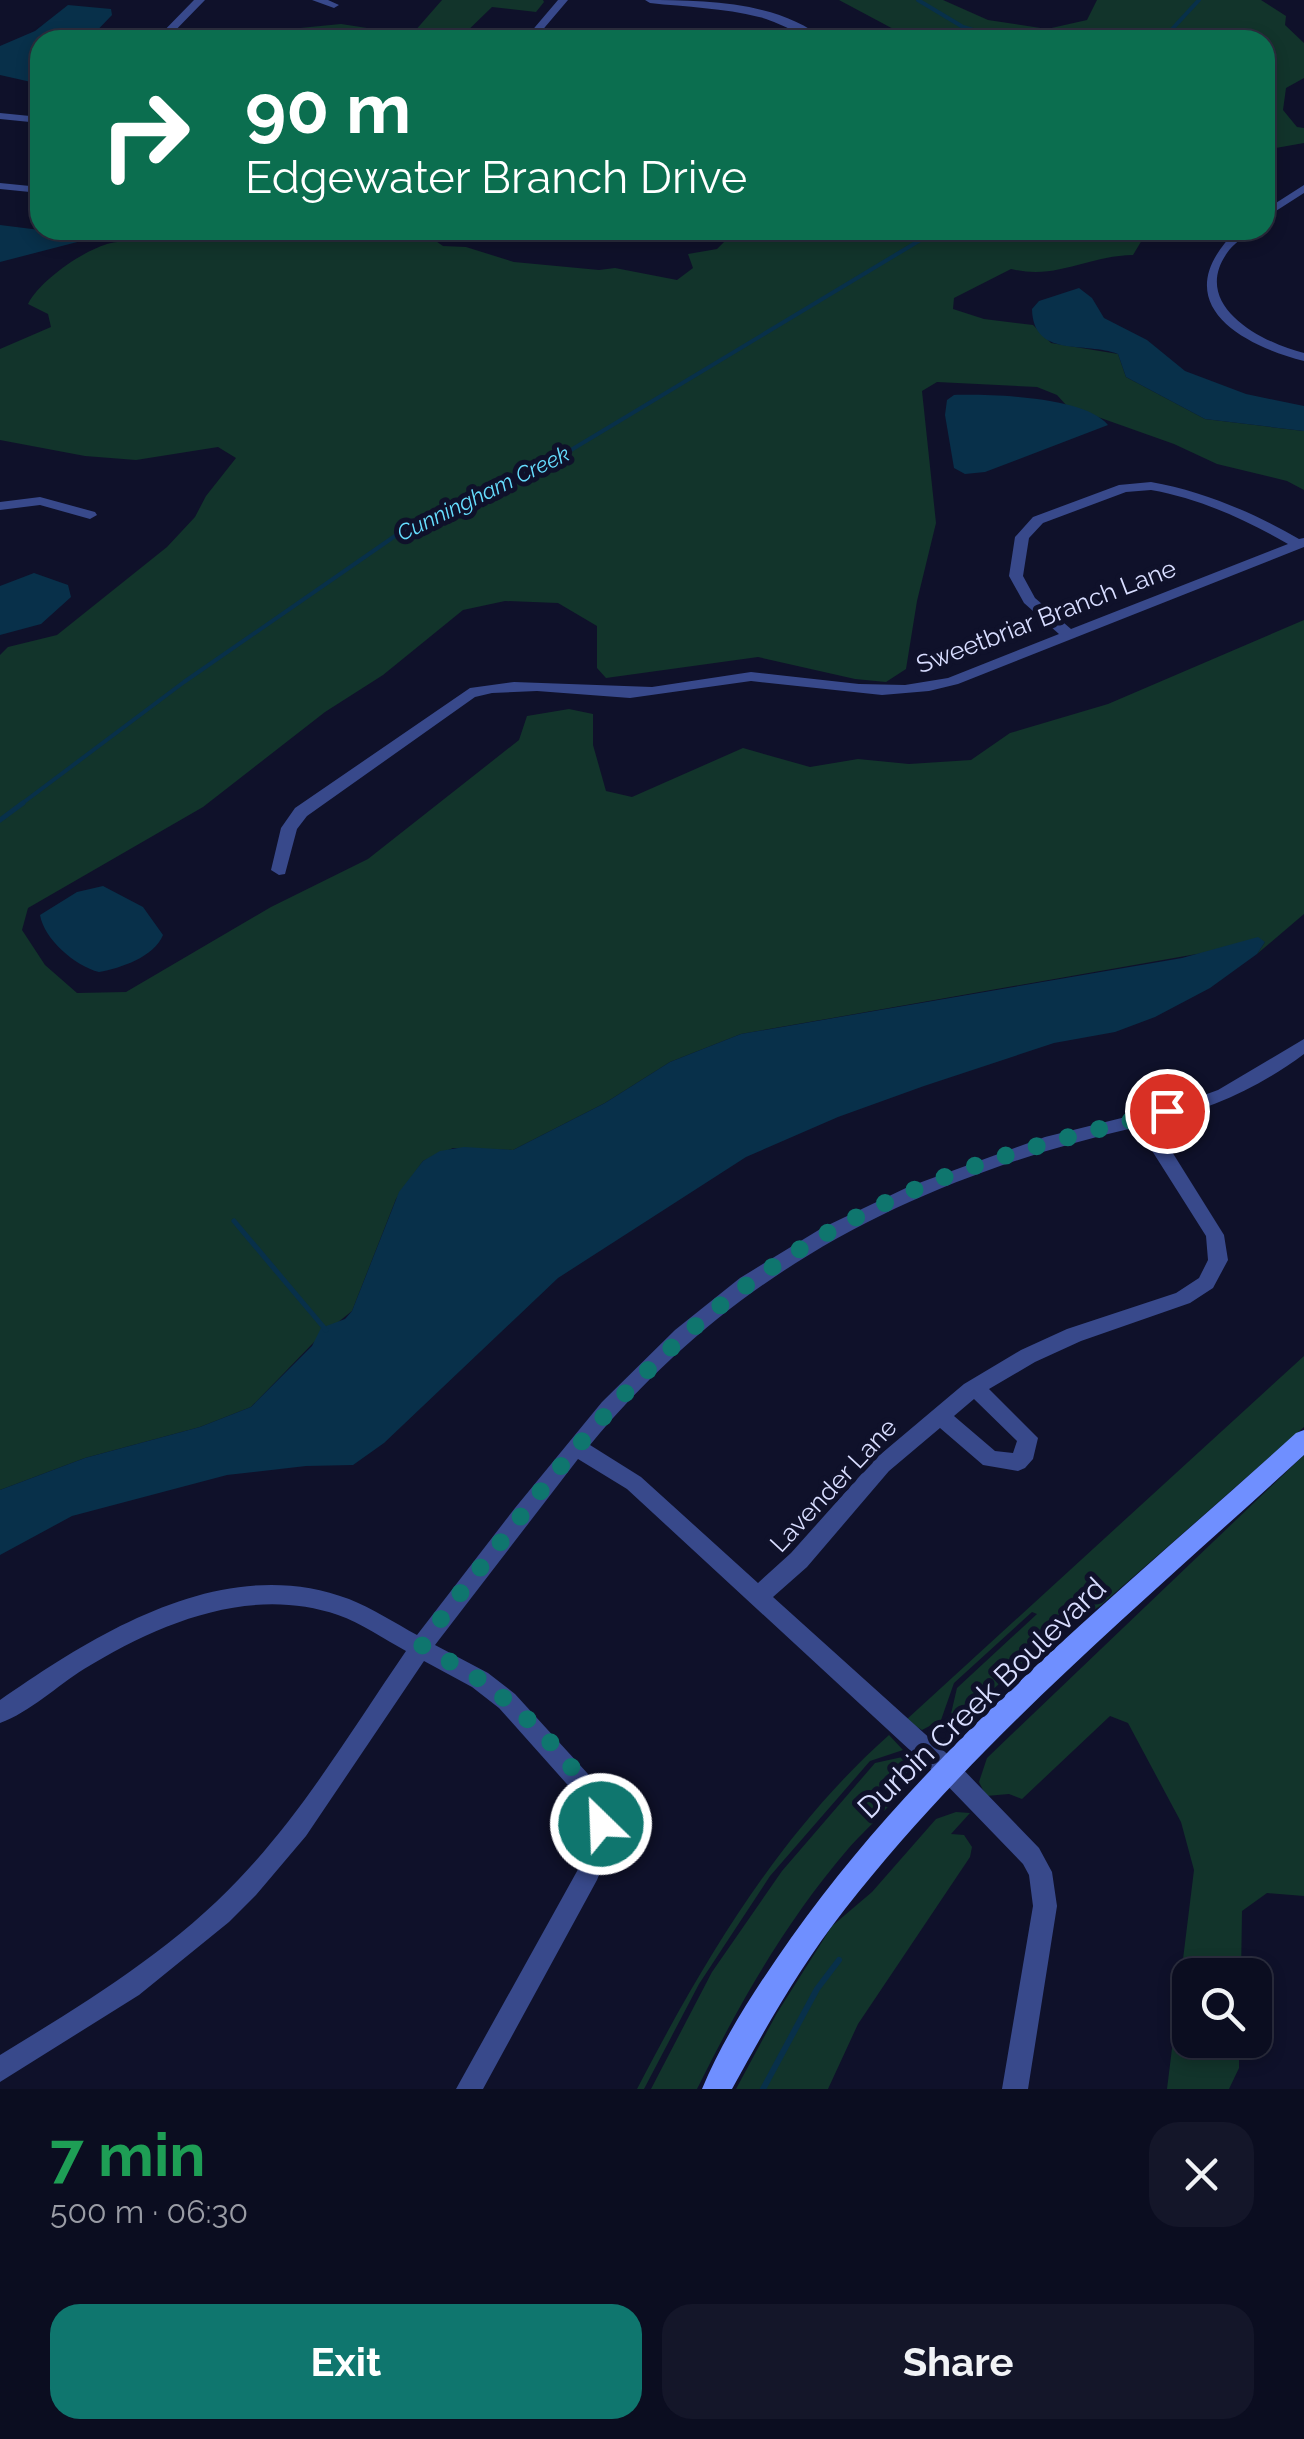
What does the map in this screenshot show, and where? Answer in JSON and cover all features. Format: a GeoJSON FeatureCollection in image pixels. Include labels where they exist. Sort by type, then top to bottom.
{"type":"FeatureCollection","features":[{"type":"Feature","properties":{"kind":"street"},"geometry":{"type":"LineString","coordinates":[[170,30],[200,0]]}},
{"type":"Feature","properties":{"kind":"street"},"geometry":{"type":"LineString","coordinates":[[316,0],[334,5]]}},
{"type":"Feature","properties":{"kind":"street"},"geometry":{"type":"LineString","coordinates":[[538,30],[563,0]]}},
{"type":"Feature","properties":{"kind":"street"},"geometry":{"type":"LineString","coordinates":[[650,0],[763,15],[805,30]]}},
{"type":"Feature","properties":{"kind":"street"},"geometry":{"type":"LineString","coordinates":[[0,116],[30,119]]}},
{"type":"Feature","properties":{"kind":"street"},"geometry":{"type":"LineString","coordinates":[[0,186],[30,189]]}},
{"type":"Feature","properties":{"kind":"street"},"geometry":{"type":"LineString","coordinates":[[1275,208],[1304,188]]}},
{"type":"Feature","properties":{"kind":"street"},"geometry":{"type":"LineString","coordinates":[[1233,240],[1217,262],[1214,285],[1221,312],[1248,339],[1304,357]]}},
{"type":"Feature","properties":{"kind":"street"},"geometry":{"type":"LineString","coordinates":[[1070,635],[1028,600],[1016,576],[1022,537],[1038,520],[1124,488],[1151,486],[1174,490],[1264,524],[1301,543]]}},
{"type":"Feature","properties":{"kind":"street"},"geometry":{"type":"LineString","coordinates":[[0,506],[40,501],[90,515]]}},
{"type":"Feature","properties":{"kind":"street","name":"Sweetbriar Branch Lane"},"geometry":{"type":"LineString","coordinates":[[279,870],[289,828],[301,812],[470,693],[503,688],[635,694],[749,676],[852,691],[910,690],[953,681],[1301,543]]}},
{"type":"Feature","properties":{"kind":"street"},"geometry":{"type":"LineString","coordinates":[[0,2068],[172,1957],[236,1899],[282,1848],[422,1646],[575,1446],[634,1380],[679,1338],[754,1279],[802,1248],[894,1199],[970,1168],[1219,1097],[1302,1050]]}},
{"type":"Feature","properties":{"kind":"street","name":"Lavender Lane"},"geometry":{"type":"LineString","coordinates":[[757,1598],[800,1560],[882,1465],[974,1388],[1074,1335],[1192,1294],[1212,1276],[1218,1252],[1214,1235],[1142,1118]]}},
{"type":"Feature","properties":{"kind":"street"},"geometry":{"type":"LineString","coordinates":[[939,1414],[990,1459],[1018,1462],[1026,1453],[1028,1438],[974,1388]]}},
{"type":"Feature","properties":{"kind":"street","name":"Durbin Creek Boulevard"},"geometry":{"type":"LineString","coordinates":[[716,2089],[766,1996],[824,1909],[885,1834],[946,1769],[1304,1440]]}},
{"type":"Feature","properties":{"kind":"street"},"geometry":{"type":"LineString","coordinates":[[575,1446],[634,1484],[946,1769],[1031,1856],[1044,1888],[1014,2089]]}},
{"type":"Feature","properties":{"kind":"street"},"geometry":{"type":"LineString","coordinates":[[0,1712],[123,1634],[230,1597],[254,1593],[324,1599],[422,1646],[507,1700],[592,1794],[601,1824],[600,1841],[589,1872],[469,2089]]}},
{"type":"Feature","properties":{"kind":"green space"},"geometry":{"type":"Polygon","coordinates":[[[442,0],[544,2],[536,12],[492,7],[468,30],[416,30],[442,0]]]}},
{"type":"Feature","properties":{"kind":"green space"},"geometry":{"type":"Polygon","coordinates":[[[839,0],[943,0],[988,20],[1047,29],[1087,20],[1097,0],[1261,0],[1286,16],[1285,25],[1304,43],[1304,78],[1286,88],[1283,110],[1297,127],[1304,128],[1304,143],[1275,148],[1275,30],[895,30],[839,0]]]}},
{"type":"Feature","properties":{"kind":"green space"},"geometry":{"type":"Polygon","coordinates":[[[341,24],[371,30],[280,30],[341,24]]]}},
{"type":"Feature","properties":{"kind":"green space"},"geometry":{"type":"Polygon","coordinates":[[[434,240],[443,246],[466,247],[514,262],[615,268],[677,280],[693,268],[688,254],[717,249],[726,240],[1142,240],[1133,255],[1043,272],[1011,269],[954,298],[953,309],[984,319],[1033,325],[1051,343],[1118,354],[1126,377],[1205,419],[1304,431],[1304,490],[1287,481],[1217,464],[1174,444],[1067,406],[1057,395],[1037,387],[937,382],[922,391],[936,523],[906,669],[886,682],[758,657],[606,678],[597,668],[597,626],[558,603],[505,601],[463,610],[383,675],[325,712],[203,807],[28,908],[22,930],[45,965],[77,993],[126,992],[271,907],[368,859],[519,740],[527,716],[569,709],[593,714],[593,745],[606,791],[632,797],[743,748],[810,767],[858,759],[909,764],[971,760],[1010,733],[1108,704],[1304,620],[1304,914],[1257,954],[1265,942],[741,1034],[670,1062],[605,1103],[513,1150],[453,1148],[423,1161],[396,1199],[352,1311],[317,1339],[251,1407],[200,1427],[85,1458],[0,1490],[0,655],[8,647],[57,635],[167,547],[195,517],[236,458],[218,447],[136,460],[85,456],[0,440],[0,349],[51,327],[48,314],[28,304],[42,285],[64,267],[100,246],[123,241],[434,240]]]}},
{"type":"Feature","properties":{"kind":"green space"},"geometry":{"type":"Polygon","coordinates":[[[1304,1356],[1304,1427],[1100,1606],[1053,1635],[957,1722],[939,1728],[950,1718],[957,1688],[1037,1614],[1032,1612],[954,1683],[941,1720],[922,1730],[906,1720],[1304,1356]]]}},
{"type":"Feature","properties":{"kind":"green space"},"geometry":{"type":"Polygon","coordinates":[[[1304,1455],[1304,1896],[1267,1893],[1242,1911],[1241,1958],[1183,1958],[1194,1870],[1181,1822],[1128,1723],[1110,1716],[1022,1799],[1009,1794],[986,1796],[979,1782],[987,1758],[1304,1455]]]}},
{"type":"Feature","properties":{"kind":"green space"},"geometry":{"type":"Polygon","coordinates":[[[889,1735],[903,1750],[870,1761],[770,1876],[699,1984],[644,2089],[637,2089],[689,1993],[747,1900],[813,1814],[889,1735]]]}},
{"type":"Feature","properties":{"kind":"green space"},"geometry":{"type":"Polygon","coordinates":[[[907,1756],[908,1769],[898,1794],[825,1876],[784,1934],[697,2089],[651,2089],[712,1972],[782,1871],[875,1763],[907,1756]]]}},
{"type":"Feature","properties":{"kind":"green space"},"geometry":{"type":"Polygon","coordinates":[[[956,1812],[970,1813],[951,1834],[964,1835],[972,1847],[970,1857],[858,2024],[828,2089],[736,2089],[777,2013],[832,1926],[872,1892],[936,1819],[956,1812]]]}},
{"type":"Feature","properties":{"kind":"green space"},"geometry":{"type":"Polygon","coordinates":[[[1172,2048],[1172,2058],[1239,2058],[1239,2068],[1229,2089],[1167,2089],[1172,2048]]]}},
{"type":"Feature","properties":{"kind":"water"},"geometry":{"type":"Polygon","coordinates":[[[68,5],[111,9],[112,15],[98,30],[36,30],[68,5]]]}},
{"type":"Feature","properties":{"kind":"water"},"geometry":{"type":"Polygon","coordinates":[[[30,33],[30,82],[0,75],[0,46],[30,33]]]}},
{"type":"Feature","properties":{"kind":"water"},"geometry":{"type":"Polygon","coordinates":[[[0,225],[30,229],[30,240],[85,240],[0,262],[0,225]]]}},
{"type":"Feature","properties":{"kind":"water"},"geometry":{"type":"Polygon","coordinates":[[[1079,288],[1092,298],[1104,318],[1147,340],[1185,371],[1246,394],[1304,406],[1304,431],[1205,419],[1126,377],[1118,354],[1051,342],[1035,325],[1032,309],[1039,301],[1079,288]]]}},
{"type":"Feature","properties":{"kind":"water"},"geometry":{"type":"Polygon","coordinates":[[[954,395],[1058,402],[1096,415],[1108,425],[985,472],[965,474],[954,468],[945,415],[947,400],[954,395]]]}},
{"type":"Feature","properties":{"kind":"water"},"geometry":{"type":"Polygon","coordinates":[[[34,573],[68,585],[71,597],[41,624],[0,635],[0,586],[34,573]]]}},
{"type":"Feature","properties":{"kind":"water"},"geometry":{"type":"Polygon","coordinates":[[[103,886],[143,907],[163,935],[145,955],[99,972],[62,950],[40,915],[77,892],[103,886]]]}},
{"type":"Feature","properties":{"kind":"water"},"geometry":{"type":"Polygon","coordinates":[[[1258,937],[1265,942],[1257,954],[1210,988],[1155,1017],[1115,1032],[1054,1043],[924,1086],[838,1117],[746,1157],[558,1278],[384,1443],[353,1465],[227,1475],[72,1516],[0,1555],[0,1490],[85,1458],[200,1427],[251,1407],[312,1346],[321,1328],[345,1319],[352,1311],[399,1192],[423,1161],[440,1151],[464,1147],[513,1150],[605,1103],[670,1062],[741,1034],[1182,958],[1258,937]]]}},
{"type":"Feature","properties":{"kind":"waterway"},"geometry":{"type":"LineString","coordinates":[[918,0],[973,30]]}},
{"type":"Feature","properties":{"kind":"waterway","name":"Cunningham Creek"},"geometry":{"type":"LineString","coordinates":[[1171,30],[1199,0]]}},
{"type":"Feature","properties":{"kind":"waterway","name":"Cunningham Creek"},"geometry":{"type":"LineString","coordinates":[[20,805],[184,682],[395,536],[561,456],[920,240]]}},
{"type":"Feature","properties":{"kind":"waterway","name":"Cunningham Creek"},"geometry":{"type":"LineString","coordinates":[[0,820],[23,803]]}},
{"type":"Feature","properties":{"kind":"waterway"},"geometry":{"type":"LineString","coordinates":[[234,1221],[326,1330]]}},
{"type":"Feature","properties":{"kind":"waterway"},"geometry":{"type":"LineString","coordinates":[[763,2089],[817,1989],[839,1960]]}},
{"type":"Feature","properties":{"kind":"route"},"geometry":{"type":"LineString","coordinates":[[601,1824],[592,1794],[507,1700],[422,1646],[575,1446],[665,1350],[708,1313],[802,1248],[894,1199],[970,1168],[1167,1111]]}}]}
